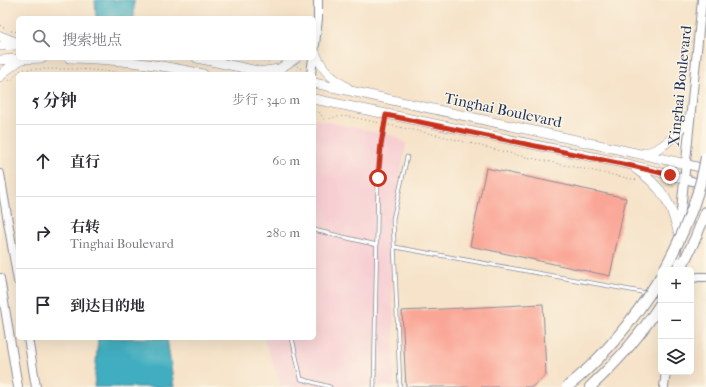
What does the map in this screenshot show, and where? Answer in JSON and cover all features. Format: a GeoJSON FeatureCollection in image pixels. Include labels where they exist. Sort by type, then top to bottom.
{"type":"FeatureCollection","features":[{"type":"Feature","properties":{"kind":"main road"},"geometry":{"type":"LineString","coordinates":[[0,36],[16,43]]}},
{"type":"Feature","properties":{"kind":"main road"},"geometry":{"type":"LineString","coordinates":[[0,46],[16,44]]}},
{"type":"Feature","properties":{"kind":"main road"},"geometry":{"type":"LineString","coordinates":[[316,55],[327,73],[354,92]]}},
{"type":"Feature","properties":{"kind":"main road"},"geometry":{"type":"LineString","coordinates":[[0,60],[16,59]]}},
{"type":"Feature","properties":{"kind":"main road"},"geometry":{"type":"LineString","coordinates":[[0,77],[8,68],[20,60]]}},
{"type":"Feature","properties":{"kind":"main road"},"geometry":{"type":"LineString","coordinates":[[107,60],[151,65],[191,72]]}},
{"type":"Feature","properties":{"kind":"main road"},"geometry":{"type":"LineString","coordinates":[[206,60],[262,72],[279,68],[293,60]]}},
{"type":"Feature","properties":{"kind":"main road","name":"Tinghai Boulevard"},"geometry":{"type":"LineString","coordinates":[[316,83],[686,164]]}},
{"type":"Feature","properties":{"kind":"main road","name":"Tinghai Boulevard"},"geometry":{"type":"LineString","coordinates":[[316,100],[385,120],[632,166],[685,179]]}},
{"type":"Feature","properties":{"kind":"main road"},"geometry":{"type":"LineString","coordinates":[[640,153],[648,152],[664,144],[679,130],[691,115]]}},
{"type":"Feature","properties":{"kind":"main road"},"geometry":{"type":"LineString","coordinates":[[666,267],[690,214],[700,185],[706,157]]}},
{"type":"Feature","properties":{"kind":"main road"},"geometry":{"type":"LineString","coordinates":[[632,166],[652,180],[663,194],[670,206],[679,234]]}},
{"type":"Feature","properties":{"kind":"main road"},"geometry":{"type":"LineString","coordinates":[[682,267],[696,239],[706,212]]}},
{"type":"Feature","properties":{"kind":"main road"},"geometry":{"type":"LineString","coordinates":[[568,387],[615,342],[658,281]]}},
{"type":"Feature","properties":{"kind":"main road"},"geometry":{"type":"LineString","coordinates":[[590,387],[626,351],[644,329],[658,308]]}},
{"type":"Feature","properties":{"kind":"street"},"geometry":{"type":"LineString","coordinates":[[316,23],[318,0]]}},
{"type":"Feature","properties":{"kind":"street","name":"Xinghai Boulevard"},"geometry":{"type":"LineString","coordinates":[[675,267],[702,0]]}},
{"type":"Feature","properties":{"kind":"street"},"geometry":{"type":"LineString","coordinates":[[311,72],[313,60]]}},
{"type":"Feature","properties":{"kind":"street"},"geometry":{"type":"LineString","coordinates":[[686,164],[706,169]]}},
{"type":"Feature","properties":{"kind":"street"},"geometry":{"type":"LineString","coordinates":[[0,174],[16,269]]}},
{"type":"Feature","properties":{"kind":"street"},"geometry":{"type":"LineString","coordinates":[[685,179],[706,185]]}},
{"type":"Feature","properties":{"kind":"street"},"geometry":{"type":"LineString","coordinates":[[694,279],[706,277]]}},
{"type":"Feature","properties":{"kind":"street"},"geometry":{"type":"LineString","coordinates":[[0,278],[18,387]]}},
{"type":"Feature","properties":{"kind":"street"},"geometry":{"type":"LineString","coordinates":[[28,340],[36,387]]}},
{"type":"Feature","properties":{"kind":"street"},"geometry":{"type":"LineString","coordinates":[[664,387],[666,375]]}},
{"type":"Feature","properties":{"kind":"lane"},"geometry":{"type":"LineString","coordinates":[[374,387],[378,178],[385,120]]}},
{"type":"Feature","properties":{"kind":"lane"},"geometry":{"type":"LineString","coordinates":[[400,387],[393,219],[407,157]]}},
{"type":"Feature","properties":{"kind":"lane"},"geometry":{"type":"LineString","coordinates":[[316,230],[377,245]]}},
{"type":"Feature","properties":{"kind":"lane"},"geometry":{"type":"LineString","coordinates":[[395,247],[658,295]]}},
{"type":"Feature","properties":{"kind":"lane"},"geometry":{"type":"LineString","coordinates":[[292,340],[301,379],[330,387]]}},
{"type":"Feature","properties":{"kind":"path"},"geometry":{"type":"LineString","coordinates":[[0,25],[7,30],[16,32]]}},
{"type":"Feature","properties":{"kind":"path"},"geometry":{"type":"LineString","coordinates":[[260,60],[273,62]]}},
{"type":"Feature","properties":{"kind":"path"},"geometry":{"type":"LineString","coordinates":[[295,72],[299,68]]}},
{"type":"Feature","properties":{"kind":"path"},"geometry":{"type":"LineString","coordinates":[[18,72],[25,69],[79,69],[124,72]]}},
{"type":"Feature","properties":{"kind":"path"},"geometry":{"type":"LineString","coordinates":[[11,80],[16,74]]}},
{"type":"Feature","properties":{"kind":"path"},"geometry":{"type":"LineString","coordinates":[[316,112],[319,112],[324,121],[329,118],[340,116],[385,120],[521,156],[639,181]]}},
{"type":"Feature","properties":{"kind":"shaded area"},"geometry":{"type":"Polygon","coordinates":[[[316,119],[394,136],[406,144],[390,235],[394,335],[394,387],[281,387],[265,340],[316,340],[316,119]]]}},
{"type":"Feature","properties":{"kind":"water"},"geometry":{"type":"Polygon","coordinates":[[[95,0],[134,0],[134,16],[96,16],[95,0]]]}},
{"type":"Feature","properties":{"kind":"water"},"geometry":{"type":"Polygon","coordinates":[[[98,340],[167,340],[174,387],[94,387],[98,340]]]}},
{"type":"Feature","properties":{"kind":"pier"},"geometry":{"type":"Polygon","coordinates":[[[95,60],[136,60],[137,72],[96,72],[95,60]]]}},
{"type":"Feature","properties":{"kind":"building"},"geometry":{"type":"Polygon","coordinates":[[[486,168],[626,198],[610,276],[470,246],[486,168]]]}},
{"type":"Feature","properties":{"kind":"building"},"geometry":{"type":"Polygon","coordinates":[[[543,304],[546,375],[532,387],[406,387],[402,311],[543,304]]]}},
{"type":"Feature","properties":{"kind":"route"},"geometry":{"type":"LineString","coordinates":[[378,178],[386,115],[670,175]]}}]}
